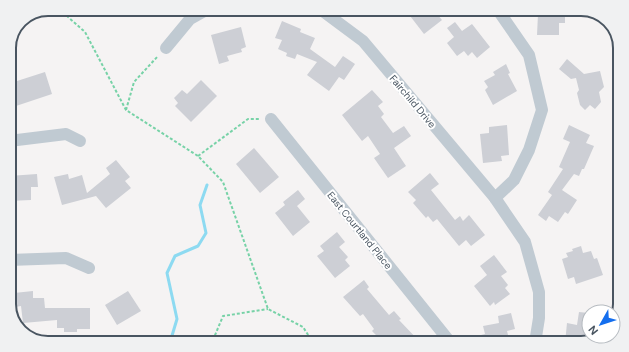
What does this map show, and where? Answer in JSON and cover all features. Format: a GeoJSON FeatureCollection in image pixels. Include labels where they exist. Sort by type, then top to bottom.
{"type":"FeatureCollection","features":[{"type":"Feature","properties":{"kind":"street"},"geometry":{"type":"LineString","coordinates":[[166,48],[190,19],[195,16]]}},
{"type":"Feature","properties":{"kind":"street","name":"Fairchild Drive"},"geometry":{"type":"LineString","coordinates":[[330,16],[364,41],[495,198],[525,242],[539,292],[539,318],[536,336]]}},
{"type":"Feature","properties":{"kind":"street"},"geometry":{"type":"LineString","coordinates":[[495,198],[514,180],[529,150],[542,110],[529,55],[502,16]]}},
{"type":"Feature","properties":{"kind":"street","name":"East Courtland Place"},"geometry":{"type":"LineString","coordinates":[[271,119],[445,336]]}},
{"type":"Feature","properties":{"kind":"street"},"geometry":{"type":"LineString","coordinates":[[16,140],[66,134],[80,141]]}},
{"type":"Feature","properties":{"kind":"street"},"geometry":{"type":"LineString","coordinates":[[16,260],[66,258],[89,268]]}},
{"type":"Feature","properties":{"kind":"path"},"geometry":{"type":"LineString","coordinates":[[67,16],[85,32],[126,110],[198,156],[223,182],[268,309]]}},
{"type":"Feature","properties":{"kind":"path"},"geometry":{"type":"LineString","coordinates":[[126,110],[134,82],[166,48]]}},
{"type":"Feature","properties":{"kind":"path"},"geometry":{"type":"LineString","coordinates":[[198,156],[248,118],[271,119]]}},
{"type":"Feature","properties":{"kind":"path"},"geometry":{"type":"LineString","coordinates":[[215,336],[223,316],[268,309],[303,327],[309,336]]}},
{"type":"Feature","properties":{"kind":"building"},"geometry":{"type":"Polygon","coordinates":[[[410,16],[439,16],[442,20],[424,34],[410,16]]]}},
{"type":"Feature","properties":{"kind":"building"},"geometry":{"type":"Polygon","coordinates":[[[538,16],[565,16],[565,23],[559,23],[559,35],[537,35],[538,16]]]}},
{"type":"Feature","properties":{"kind":"building"},"geometry":{"type":"Polygon","coordinates":[[[282,21],[301,29],[300,32],[315,38],[310,49],[335,67],[343,56],[355,64],[344,80],[339,77],[329,91],[307,75],[317,62],[297,54],[295,59],[286,56],[287,53],[278,49],[282,40],[275,38],[282,21]]]}},
{"type":"Feature","properties":{"kind":"building"},"geometry":{"type":"Polygon","coordinates":[[[455,22],[462,31],[472,24],[490,47],[477,58],[472,52],[468,56],[464,51],[457,56],[447,43],[454,37],[447,28],[455,22]]]}},
{"type":"Feature","properties":{"kind":"building"},"geometry":{"type":"Polygon","coordinates":[[[241,27],[246,47],[241,49],[242,52],[227,56],[229,61],[219,64],[211,35],[241,27]]]}},
{"type":"Feature","properties":{"kind":"building"},"geometry":{"type":"Polygon","coordinates":[[[567,59],[584,74],[600,71],[604,87],[599,92],[601,102],[595,109],[590,105],[585,110],[580,105],[577,93],[579,90],[576,78],[571,79],[559,69],[567,59]]]}},
{"type":"Feature","properties":{"kind":"building"},"geometry":{"type":"Polygon","coordinates":[[[506,64],[510,73],[508,74],[517,91],[493,105],[485,90],[488,87],[484,81],[495,75],[493,72],[506,64]]]}},
{"type":"Feature","properties":{"kind":"building"},"geometry":{"type":"Polygon","coordinates":[[[45,72],[52,94],[16,106],[16,78],[17,81],[45,72]]]}},
{"type":"Feature","properties":{"kind":"building"},"geometry":{"type":"Polygon","coordinates":[[[201,80],[217,96],[191,122],[175,106],[178,103],[174,98],[182,90],[187,94],[201,80]]]}},
{"type":"Feature","properties":{"kind":"building"},"geometry":{"type":"Polygon","coordinates":[[[372,90],[383,102],[378,106],[384,114],[381,117],[393,133],[404,126],[411,136],[394,148],[406,166],[388,178],[374,158],[380,154],[368,136],[362,141],[342,115],[372,90]]]}},
{"type":"Feature","properties":{"kind":"building"},"geometry":{"type":"Polygon","coordinates":[[[507,125],[509,155],[501,156],[502,161],[483,163],[480,134],[489,133],[489,127],[507,125]]]}},
{"type":"Feature","properties":{"kind":"building"},"geometry":{"type":"Polygon","coordinates":[[[569,125],[590,135],[586,143],[594,146],[584,169],[582,169],[579,176],[574,174],[562,190],[577,200],[568,214],[565,212],[558,222],[549,216],[546,221],[538,215],[552,195],[548,192],[563,169],[559,167],[570,142],[563,139],[569,125]]]}},
{"type":"Feature","properties":{"kind":"building"},"geometry":{"type":"Polygon","coordinates":[[[254,148],[279,177],[260,193],[236,164],[254,148]]]}},
{"type":"Feature","properties":{"kind":"building"},"geometry":{"type":"Polygon","coordinates":[[[116,160],[130,177],[125,181],[131,188],[106,208],[96,196],[62,205],[54,177],[68,174],[69,179],[82,175],[87,193],[110,174],[106,168],[116,160]]]}},
{"type":"Feature","properties":{"kind":"building"},"geometry":{"type":"Polygon","coordinates":[[[430,173],[439,184],[431,190],[455,220],[460,216],[463,221],[469,215],[485,235],[471,246],[466,240],[459,246],[437,219],[433,222],[428,216],[426,218],[413,203],[416,200],[408,192],[430,173]]]}},
{"type":"Feature","properties":{"kind":"building"},"geometry":{"type":"Polygon","coordinates":[[[37,174],[38,187],[31,187],[31,200],[16,201],[16,176],[37,174]]]}},
{"type":"Feature","properties":{"kind":"building"},"geometry":{"type":"Polygon","coordinates":[[[298,190],[305,199],[297,206],[310,222],[293,236],[275,213],[285,205],[283,202],[298,190]]]}},
{"type":"Feature","properties":{"kind":"building"},"geometry":{"type":"Polygon","coordinates":[[[337,232],[345,242],[339,247],[348,257],[345,260],[350,266],[335,278],[317,256],[324,251],[320,246],[337,232]]]}},
{"type":"Feature","properties":{"kind":"building"},"geometry":{"type":"Polygon","coordinates":[[[581,246],[583,253],[591,251],[594,259],[597,258],[603,275],[576,284],[574,277],[568,279],[562,259],[568,257],[566,253],[581,246]]]}},
{"type":"Feature","properties":{"kind":"building"},"geometry":{"type":"Polygon","coordinates":[[[494,255],[507,272],[501,276],[508,285],[505,288],[510,294],[495,305],[494,302],[490,306],[474,286],[487,275],[480,266],[494,255]]]}},
{"type":"Feature","properties":{"kind":"building"},"geometry":{"type":"Polygon","coordinates":[[[364,280],[369,287],[367,289],[389,315],[394,311],[401,319],[399,320],[414,336],[377,336],[372,331],[374,329],[363,314],[360,316],[343,297],[364,280]]]}},
{"type":"Feature","properties":{"kind":"building"},"geometry":{"type":"Polygon","coordinates":[[[33,291],[33,298],[44,298],[45,308],[90,308],[90,329],[77,329],[77,332],[64,332],[64,328],[57,328],[57,320],[23,323],[21,306],[16,307],[16,293],[33,291]]]}},
{"type":"Feature","properties":{"kind":"building"},"geometry":{"type":"Polygon","coordinates":[[[128,291],[141,311],[117,325],[105,305],[128,291]]]}},
{"type":"Feature","properties":{"kind":"building"},"geometry":{"type":"Polygon","coordinates":[[[579,312],[581,312],[581,336],[566,336],[567,323],[577,325],[579,312]]]}},
{"type":"Feature","properties":{"kind":"building"},"geometry":{"type":"Polygon","coordinates":[[[511,313],[515,329],[507,331],[508,336],[477,336],[485,334],[483,326],[499,323],[498,316],[511,313]]]}},
{"type":"Feature","properties":{"kind":"waterway"},"geometry":{"type":"LineString","coordinates":[[172,336],[177,319],[167,273],[175,256],[198,246],[206,233],[200,205],[207,185]]}}]}
